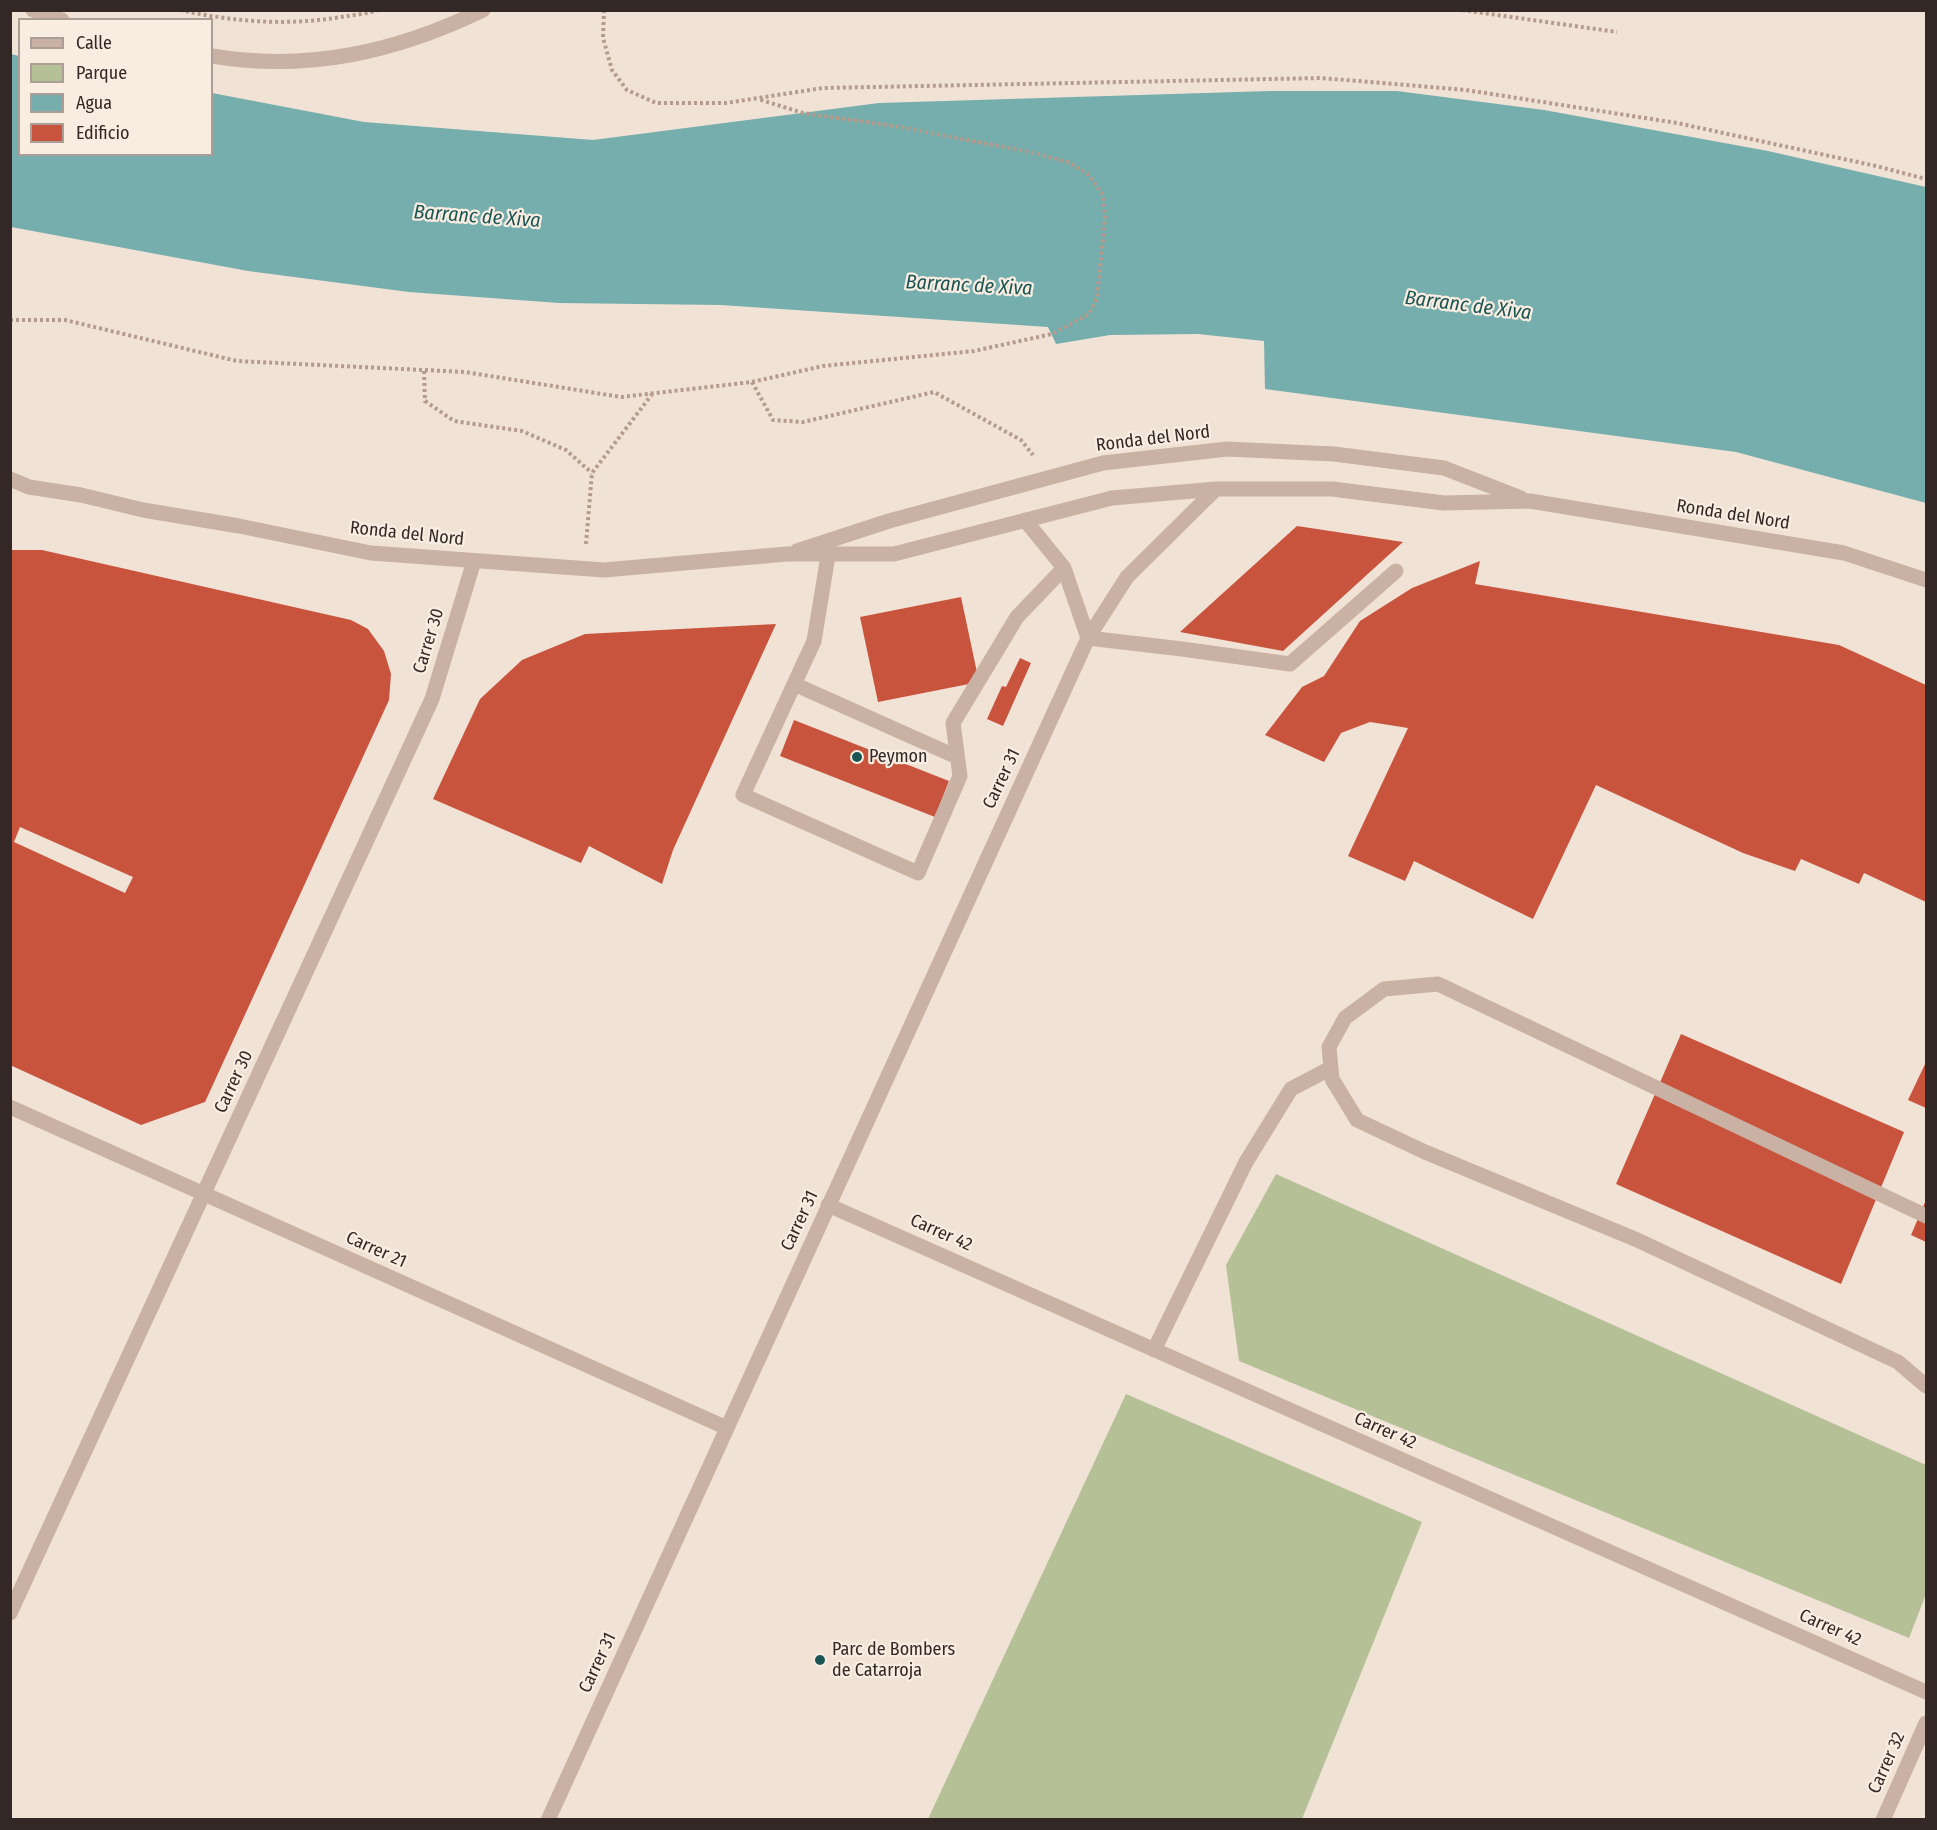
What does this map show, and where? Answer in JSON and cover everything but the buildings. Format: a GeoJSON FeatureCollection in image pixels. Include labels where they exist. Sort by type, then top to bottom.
{"type":"FeatureCollection","features":[{"type":"Feature","properties":{"kind":"street"},"geometry":{"type":"LineString","coordinates":[[33,10],[56,18]]}},
{"type":"Feature","properties":{"kind":"street"},"geometry":{"type":"LineString","coordinates":[[213,56],[294,62],[356,55],[417,39],[483,10]]}},
{"type":"Feature","properties":{"kind":"street","name":"Ronda del Nord"},"geometry":{"type":"LineString","coordinates":[[787,555],[889,521],[1102,463],[1227,449],[1334,454],[1444,468],[1530,501]]}},
{"type":"Feature","properties":{"kind":"street","name":"Ronda del Nord"},"geometry":{"type":"LineString","coordinates":[[10,479],[29,487],[81,495],[143,510],[239,526],[371,553],[604,570],[787,555],[894,554],[1112,498],[1216,489],[1332,489],[1444,503],[1530,501],[1845,553],[1926,580]]}},
{"type":"Feature","properties":{"kind":"street","name":"Ronda del Nord"},"geometry":{"type":"LineString","coordinates":[[10,491],[29,487]]}},
{"type":"Feature","properties":{"kind":"street","name":"Carrer 31"},"geometry":{"type":"LineString","coordinates":[[548,1820],[1088,638],[1127,577],[1216,489]]}},
{"type":"Feature","properties":{"kind":"street"},"geometry":{"type":"LineString","coordinates":[[1025,520],[1064,568],[1088,638],[1290,664],[1396,571]]}},
{"type":"Feature","properties":{"kind":"street"},"geometry":{"type":"LineString","coordinates":[[828,556],[814,641],[743,795],[918,873],[960,776],[953,723],[1017,617],[1064,568]]}},
{"type":"Feature","properties":{"kind":"street","name":"Carrer 30"},"geometry":{"type":"LineString","coordinates":[[10,1613],[432,699],[474,561]]}},
{"type":"Feature","properties":{"kind":"street"},"geometry":{"type":"LineString","coordinates":[[794,684],[957,757]]}},
{"type":"Feature","properties":{"kind":"street"},"geometry":{"type":"LineString","coordinates":[[1926,1216],[1438,984],[1384,989],[1345,1018],[1329,1047],[1332,1078],[1357,1120],[1425,1152],[1635,1239],[1898,1362],[1926,1386]]}},
{"type":"Feature","properties":{"kind":"street"},"geometry":{"type":"LineString","coordinates":[[1154,1350],[1246,1162],[1291,1089],[1331,1068]]}},
{"type":"Feature","properties":{"kind":"street","name":"Carrer 21"},"geometry":{"type":"LineString","coordinates":[[10,1107],[727,1428]]}},
{"type":"Feature","properties":{"kind":"street","name":"Carrer 42"},"geometry":{"type":"LineString","coordinates":[[828,1205],[1926,1692]]}},
{"type":"Feature","properties":{"kind":"street","name":"Carrer 32"},"geometry":{"type":"LineString","coordinates":[[1883,1820],[1926,1723]]}},
{"type":"Feature","properties":{"kind":"path"},"geometry":{"type":"LineString","coordinates":[[180,10],[207,16],[264,22],[307,22],[378,10]]}},
{"type":"Feature","properties":{"kind":"path"},"geometry":{"type":"LineString","coordinates":[[604,10],[603,38],[612,70],[627,90],[656,103],[726,104],[823,88],[1321,78],[1467,90],[1677,123],[1926,179]]}},
{"type":"Feature","properties":{"kind":"path"},"geometry":{"type":"LineString","coordinates":[[1462,10],[1617,32]]}},
{"type":"Feature","properties":{"kind":"path"},"geometry":{"type":"LineString","coordinates":[[10,320],[65,320],[237,361],[465,372],[621,397],[752,382],[823,366],[974,351],[1052,334],[1089,314],[1097,298],[1105,218],[1103,195],[1089,175],[1070,163],[1039,154],[900,127],[803,113],[758,99]]}},
{"type":"Feature","properties":{"kind":"path"},"geometry":{"type":"LineString","coordinates":[[424,371],[425,400],[454,421],[522,431],[566,450],[592,473]]}},
{"type":"Feature","properties":{"kind":"path"},"geometry":{"type":"LineString","coordinates":[[752,382],[773,420],[803,422],[934,392],[1022,440],[1050,477]]}},
{"type":"Feature","properties":{"kind":"path"},"geometry":{"type":"LineString","coordinates":[[584,568],[592,473],[653,393]]}},
{"type":"Feature","properties":{"kind":"green space"},"geometry":{"type":"Polygon","coordinates":[[[1276,1174],[1926,1465],[1926,1594],[1909,1638],[1239,1361],[1226,1265],[1276,1174]]]}},
{"type":"Feature","properties":{"kind":"green space"},"geometry":{"type":"Polygon","coordinates":[[[1126,1394],[1422,1522],[1302,1819],[928,1819],[1126,1394]]]}},
{"type":"Feature","properties":{"kind":"water","name":"Barranc de Xiva"},"geometry":{"type":"Polygon","coordinates":[[[11,54],[18,56],[18,156],[213,156],[213,93],[364,122],[593,140],[879,103],[1270,91],[1397,91],[1544,110],[1768,151],[1926,187],[1926,503],[1736,452],[1265,389],[1264,341],[1198,334],[1110,335],[1056,344],[1048,327],[721,305],[559,303],[409,292],[248,271],[11,227],[11,54]]]}},
{"type":"Feature","properties":{"kind":"place","name":"Peymon"},"geometry":{"type":"Point","coordinates":[857,757]}},
{"type":"Feature","properties":{"kind":"place","name":"Parc de Bombers de Catarroja"},"geometry":{"type":"Point","coordinates":[820,1660]}}]}
